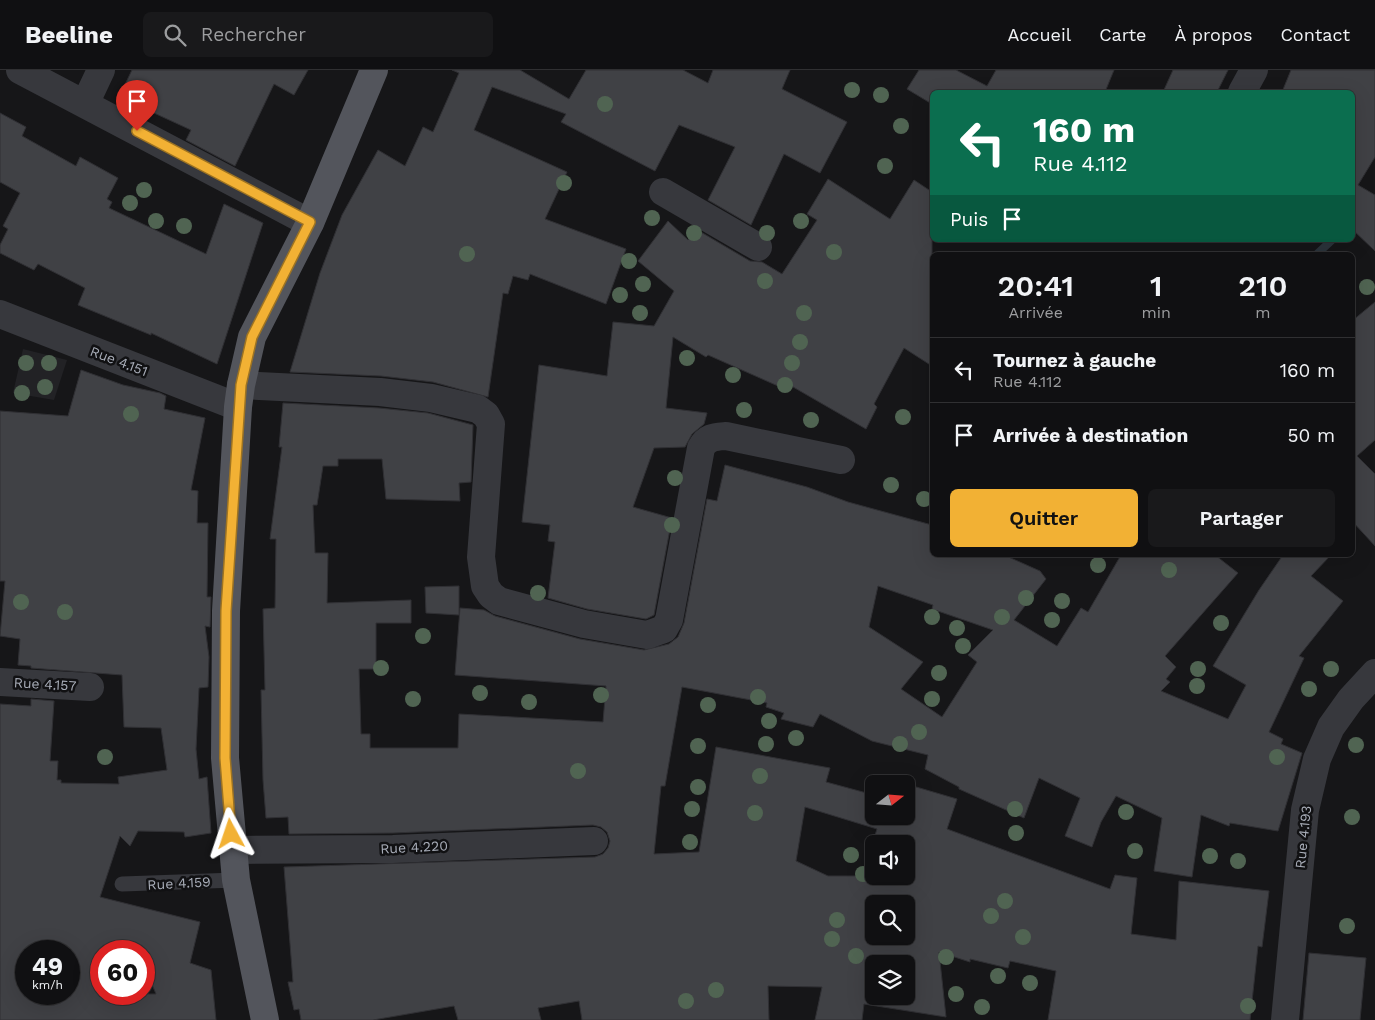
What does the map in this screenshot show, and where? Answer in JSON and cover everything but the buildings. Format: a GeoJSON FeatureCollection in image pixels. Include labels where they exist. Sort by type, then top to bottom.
{"type":"FeatureCollection","features":[{"type":"Feature","properties":{"kind":"main road"},"geometry":{"type":"LineString","coordinates":[[265,1020],[236,880],[225,758],[226,611],[239,396],[252,337],[310,222],[374,70]]}},
{"type":"Feature","properties":{"kind":"street"},"geometry":{"type":"LineString","coordinates":[[20,70],[310,222]]}},
{"type":"Feature","properties":{"kind":"street"},"geometry":{"type":"LineString","coordinates":[[85,104],[101,70]]}},
{"type":"Feature","properties":{"kind":"street"},"geometry":{"type":"LineString","coordinates":[[1243,90],[1254,70]]}},
{"type":"Feature","properties":{"kind":"street"},"geometry":{"type":"LineString","coordinates":[[663,192],[758,247]]}},
{"type":"Feature","properties":{"kind":"street","name":"Rue 4.151"},"geometry":{"type":"LineString","coordinates":[[0,314],[239,396],[396,394],[457,403],[478,409],[486,415],[492,424],[482,557],[485,586],[491,595],[500,601],[584,624],[647,635],[664,629],[669,620],[701,448],[705,442],[713,437],[726,436],[841,460]]}},
{"type":"Feature","properties":{"kind":"street","name":"Rue 4.193"},"geometry":{"type":"LineString","coordinates":[[1285,1020],[1305,810],[1317,759],[1331,727],[1350,699],[1375,674]]}},
{"type":"Feature","properties":{"kind":"street","name":"Rue 4.157"},"geometry":{"type":"LineString","coordinates":[[0,682],[90,687]]}},
{"type":"Feature","properties":{"kind":"street","name":"Rue 4.220"},"geometry":{"type":"LineString","coordinates":[[234,850],[393,849],[594,841]]}},
{"type":"Feature","properties":{"kind":"lane","name":"Rue 4.159"},"geometry":{"type":"LineString","coordinates":[[122,884],[236,880]]}},
{"type":"Feature","properties":{"kind":"shaded area"},"geometry":{"type":"Polygon","coordinates":[[[23,349],[67,360],[54,400],[13,393],[23,349]]]}},
{"type":"Feature","properties":{"kind":"waterway"},"geometry":{"type":"LineString","coordinates":[[1319,252],[1330,242]]}},
{"type":"Feature","properties":{"kind":"route"},"geometry":{"type":"LineString","coordinates":[[137,131],[310,222],[252,337],[241,385],[238,408],[226,611],[225,758],[231,834]]}}]}
